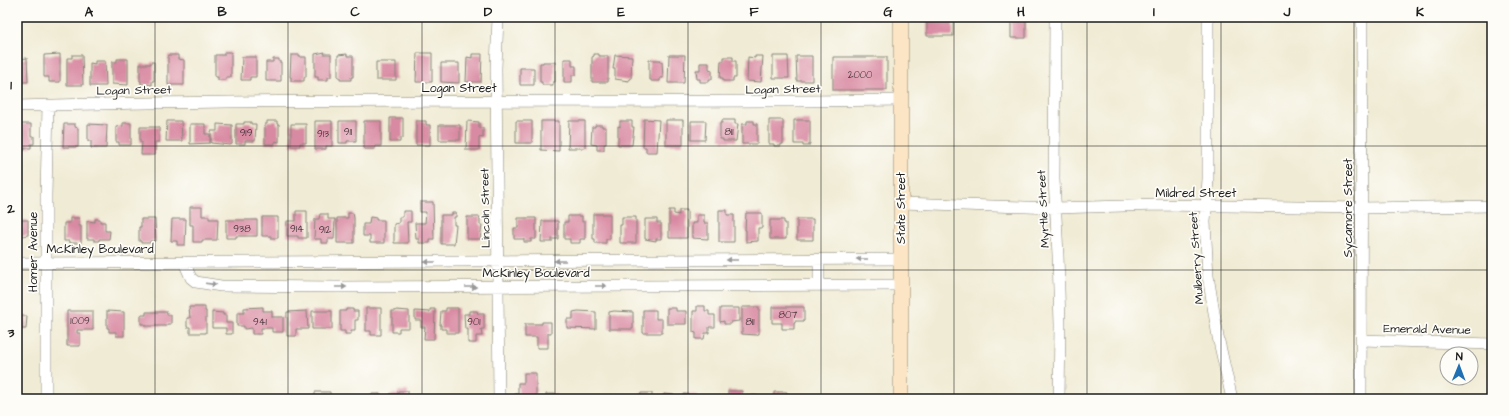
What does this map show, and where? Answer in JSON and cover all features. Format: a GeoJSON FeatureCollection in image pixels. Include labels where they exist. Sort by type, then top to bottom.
{"type":"FeatureCollection","features":[{"type":"Feature","properties":{"kind":"street","name":"Lincoln Street"},"geometry":{"type":"LineString","coordinates":[[498,17],[497,101],[499,399]]}},
{"type":"Feature","properties":{"kind":"street","name":"State Street"},"geometry":{"type":"LineString","coordinates":[[901,17],[901,399]]}},
{"type":"Feature","properties":{"kind":"street","name":"Myrtle Street"},"geometry":{"type":"LineString","coordinates":[[1055,17],[1055,208],[1060,325],[1059,399]]}},
{"type":"Feature","properties":{"kind":"street","name":"Mulberry Street"},"geometry":{"type":"LineString","coordinates":[[1208,17],[1208,179],[1206,206],[1208,276],[1218,337],[1232,399]]}},
{"type":"Feature","properties":{"kind":"street","name":"Sycamore Street"},"geometry":{"type":"LineString","coordinates":[[1361,399],[1362,17]]}},
{"type":"Feature","properties":{"kind":"street","name":"Logan Street"},"geometry":{"type":"LineString","coordinates":[[17,106],[137,103],[497,101],[749,102],[900,100]]}},
{"type":"Feature","properties":{"kind":"street","name":"Homer Avenue"},"geometry":{"type":"LineString","coordinates":[[46,399],[46,195],[48,105]]}},
{"type":"Feature","properties":{"kind":"street","name":"Mildred Street"},"geometry":{"type":"LineString","coordinates":[[901,203],[1055,208],[1206,206],[1361,208],[1492,206]]}},
{"type":"Feature","properties":{"kind":"street","name":"McKinley Boulevard"},"geometry":{"type":"LineString","coordinates":[[17,263],[901,259]]}},
{"type":"Feature","properties":{"kind":"street"},"geometry":{"type":"LineString","coordinates":[[819,260],[819,286]]}},
{"type":"Feature","properties":{"kind":"street","name":"McKinley Boulevard"},"geometry":{"type":"LineString","coordinates":[[184,262],[191,278],[196,282],[221,286],[901,285]]}},
{"type":"Feature","properties":{"kind":"street","name":"Emerald Avenue"},"geometry":{"type":"LineString","coordinates":[[1361,340],[1492,344]]}},
{"type":"Feature","properties":{"kind":"building"},"geometry":{"type":"Polygon","coordinates":[[[1011,18],[1026,19],[1026,38],[1011,38],[1011,18]]]}},
{"type":"Feature","properties":{"kind":"building"},"geometry":{"type":"Polygon","coordinates":[[[927,20],[953,20],[953,36],[927,36],[927,20]]]}},
{"type":"Feature","properties":{"kind":"building"},"geometry":{"type":"Polygon","coordinates":[[[224,52],[231,52],[231,77],[226,77],[226,80],[218,80],[218,77],[215,77],[215,55],[224,55],[224,52]]]}},
{"type":"Feature","properties":{"kind":"building"},"geometry":{"type":"Polygon","coordinates":[[[325,52],[324,54],[331,54],[331,77],[328,77],[328,80],[318,80],[318,77],[315,77],[315,54],[325,52]]]}},
{"type":"Feature","properties":{"kind":"building"},"geometry":{"type":"Polygon","coordinates":[[[17,53],[19,53],[19,59],[27,58],[28,82],[17,82],[17,53]]]}},
{"type":"Feature","properties":{"kind":"building"},"geometry":{"type":"Polygon","coordinates":[[[417,53],[432,53],[432,82],[416,82],[417,53]]]}},
{"type":"Feature","properties":{"kind":"building"},"geometry":{"type":"Polygon","coordinates":[[[60,54],[60,82],[49,82],[49,77],[44,77],[44,55],[60,54]]]}},
{"type":"Feature","properties":{"kind":"building"},"geometry":{"type":"Polygon","coordinates":[[[347,54],[347,56],[353,56],[353,77],[351,77],[351,80],[340,80],[340,77],[338,77],[338,55],[347,54]]]}},
{"type":"Feature","properties":{"kind":"building"},"geometry":{"type":"Polygon","coordinates":[[[472,54],[482,54],[481,82],[466,82],[467,57],[472,58],[472,54]]]}},
{"type":"Feature","properties":{"kind":"building"},"geometry":{"type":"Polygon","coordinates":[[[594,54],[599,54],[599,56],[608,56],[608,82],[592,82],[592,57],[594,54]]]}},
{"type":"Feature","properties":{"kind":"building"},"geometry":{"type":"Polygon","coordinates":[[[72,55],[82,55],[83,85],[67,85],[67,58],[72,58],[72,55]]]}},
{"type":"Feature","properties":{"kind":"building"},"geometry":{"type":"Polygon","coordinates":[[[168,55],[178,55],[178,59],[184,60],[184,85],[168,85],[168,55]]]}},
{"type":"Feature","properties":{"kind":"building"},"geometry":{"type":"Polygon","coordinates":[[[291,55],[306,57],[306,77],[304,77],[304,81],[291,81],[291,55]]]}},
{"type":"Feature","properties":{"kind":"building"},"geometry":{"type":"Polygon","coordinates":[[[615,55],[632,56],[631,79],[629,79],[629,81],[615,79],[615,69],[613,69],[615,55]]]}},
{"type":"Feature","properties":{"kind":"building"},"geometry":{"type":"Polygon","coordinates":[[[669,55],[685,55],[684,83],[668,83],[669,55]]]}},
{"type":"Feature","properties":{"kind":"building"},"geometry":{"type":"Polygon","coordinates":[[[755,56],[763,56],[761,82],[747,81],[748,57],[755,58],[755,56]]]}},
{"type":"Feature","properties":{"kind":"building"},"geometry":{"type":"Polygon","coordinates":[[[773,56],[788,56],[789,78],[773,78],[773,56]]]}},
{"type":"Feature","properties":{"kind":"building"},"geometry":{"type":"Polygon","coordinates":[[[796,56],[812,56],[812,81],[797,81],[796,56]]]}},
{"type":"Feature","properties":{"kind":"building"},"geometry":{"type":"Polygon","coordinates":[[[242,57],[256,57],[256,77],[250,77],[250,80],[241,80],[242,57]]]}},
{"type":"Feature","properties":{"kind":"building"},"geometry":{"type":"Polygon","coordinates":[[[724,57],[733,57],[733,61],[736,61],[736,78],[733,78],[733,81],[723,81],[723,78],[720,78],[721,61],[724,61],[724,57]]]}},
{"type":"Feature","properties":{"kind":"building"},"geometry":{"type":"Polygon","coordinates":[[[833,57],[887,57],[887,90],[833,90],[833,57]]]}},
{"type":"Feature","properties":{"kind":"building"},"geometry":{"type":"Polygon","coordinates":[[[117,59],[128,59],[128,85],[112,84],[112,62],[117,62],[117,59]]]}},
{"type":"Feature","properties":{"kind":"building"},"geometry":{"type":"Polygon","coordinates":[[[273,59],[279,59],[279,62],[281,62],[281,81],[266,81],[266,62],[273,62],[273,59]]]}},
{"type":"Feature","properties":{"kind":"building"},"geometry":{"type":"Polygon","coordinates":[[[564,59],[572,59],[572,66],[576,66],[576,75],[572,75],[572,82],[564,82],[564,59]]]}},
{"type":"Feature","properties":{"kind":"building"},"geometry":{"type":"Polygon","coordinates":[[[649,60],[661,60],[660,62],[662,62],[663,78],[660,78],[660,81],[651,81],[651,79],[649,79],[649,60]]]}},
{"type":"Feature","properties":{"kind":"building"},"geometry":{"type":"Polygon","coordinates":[[[95,61],[105,61],[106,86],[90,86],[90,63],[95,64],[95,61]]]}},
{"type":"Feature","properties":{"kind":"building"},"geometry":{"type":"Polygon","coordinates":[[[151,62],[154,62],[154,81],[152,81],[152,85],[141,84],[140,64],[151,64],[151,62]]]}},
{"type":"Feature","properties":{"kind":"building"},"geometry":{"type":"Polygon","coordinates":[[[376,62],[396,62],[396,80],[376,80],[376,62]]]}},
{"type":"Feature","properties":{"kind":"building"},"geometry":{"type":"Polygon","coordinates":[[[555,62],[555,82],[553,82],[553,85],[542,85],[542,82],[540,82],[540,63],[555,62]]]}},
{"type":"Feature","properties":{"kind":"building"},"geometry":{"type":"Polygon","coordinates":[[[441,63],[459,63],[459,83],[441,82],[441,63]]]}},
{"type":"Feature","properties":{"kind":"building"},"geometry":{"type":"Polygon","coordinates":[[[700,63],[709,63],[709,69],[712,70],[712,79],[709,79],[709,82],[700,82],[700,79],[697,79],[696,70],[700,70],[700,63]]]}},
{"type":"Feature","properties":{"kind":"building"},"geometry":{"type":"Polygon","coordinates":[[[520,68],[534,68],[534,85],[520,85],[520,68]]]}},
{"type":"Feature","properties":{"kind":"building"},"geometry":{"type":"Polygon","coordinates":[[[390,118],[403,118],[403,138],[400,138],[400,142],[390,142],[390,118]]]}},
{"type":"Feature","properties":{"kind":"building"},"geometry":{"type":"Polygon","coordinates":[[[644,119],[659,120],[657,152],[646,152],[646,147],[643,147],[644,119]]]}},
{"type":"Feature","properties":{"kind":"building"},"geometry":{"type":"Polygon","coordinates":[[[666,120],[683,120],[683,145],[666,145],[666,120]]]}},
{"type":"Feature","properties":{"kind":"building"},"geometry":{"type":"Polygon","coordinates":[[[722,120],[735,120],[735,124],[738,124],[736,141],[723,141],[723,139],[720,139],[720,123],[722,123],[722,120]]]}},
{"type":"Feature","properties":{"kind":"building"},"geometry":{"type":"Polygon","coordinates":[[[769,120],[783,120],[783,144],[781,144],[781,146],[769,144],[769,120]]]}},
{"type":"Feature","properties":{"kind":"building"},"geometry":{"type":"Polygon","coordinates":[[[794,120],[810,120],[809,146],[794,144],[794,120]]]}},
{"type":"Feature","properties":{"kind":"building"},"geometry":{"type":"Polygon","coordinates":[[[167,121],[181,121],[182,141],[166,141],[167,121]]]}},
{"type":"Feature","properties":{"kind":"building"},"geometry":{"type":"Polygon","coordinates":[[[267,121],[277,121],[277,124],[279,124],[279,142],[275,141],[275,144],[265,144],[265,124],[267,124],[267,121]]]}},
{"type":"Feature","properties":{"kind":"building"},"geometry":{"type":"Polygon","coordinates":[[[315,121],[332,121],[332,146],[326,146],[326,149],[315,149],[315,121]]]}},
{"type":"Feature","properties":{"kind":"building"},"geometry":{"type":"Polygon","coordinates":[[[339,121],[356,121],[356,141],[339,143],[339,121]]]}},
{"type":"Feature","properties":{"kind":"building"},"geometry":{"type":"Polygon","coordinates":[[[364,121],[381,121],[381,146],[375,146],[375,149],[364,149],[364,121]]]}},
{"type":"Feature","properties":{"kind":"building"},"geometry":{"type":"Polygon","coordinates":[[[416,121],[426,121],[426,125],[430,125],[430,145],[416,145],[416,121]]]}},
{"type":"Feature","properties":{"kind":"building"},"geometry":{"type":"Polygon","coordinates":[[[467,121],[479,122],[479,128],[483,128],[483,138],[479,137],[479,150],[466,150],[467,121]]]}},
{"type":"Feature","properties":{"kind":"building"},"geometry":{"type":"Polygon","coordinates":[[[516,121],[532,121],[532,143],[516,143],[516,121]]]}},
{"type":"Feature","properties":{"kind":"building"},"geometry":{"type":"Polygon","coordinates":[[[541,121],[559,121],[559,151],[541,150],[541,121]]]}},
{"type":"Feature","properties":{"kind":"building"},"geometry":{"type":"Polygon","coordinates":[[[569,121],[585,121],[585,148],[568,148],[569,121]]]}},
{"type":"Feature","properties":{"kind":"building"},"geometry":{"type":"Polygon","coordinates":[[[620,121],[632,121],[632,127],[634,127],[632,145],[618,145],[618,126],[620,127],[620,121]]]}},
{"type":"Feature","properties":{"kind":"building"},"geometry":{"type":"Polygon","coordinates":[[[691,121],[706,121],[705,140],[691,140],[691,121]]]}},
{"type":"Feature","properties":{"kind":"building"},"geometry":{"type":"Polygon","coordinates":[[[747,121],[754,121],[754,124],[757,124],[757,144],[742,144],[742,124],[747,124],[747,121]]]}},
{"type":"Feature","properties":{"kind":"building"},"geometry":{"type":"Polygon","coordinates":[[[244,122],[256,124],[255,141],[245,141],[245,144],[236,144],[236,124],[244,124],[244,122]]]}},
{"type":"Feature","properties":{"kind":"building"},"geometry":{"type":"Polygon","coordinates":[[[123,123],[131,123],[131,145],[119,145],[119,142],[116,142],[116,127],[123,126],[123,123]]]}},
{"type":"Feature","properties":{"kind":"building"},"geometry":{"type":"Polygon","coordinates":[[[17,124],[31,124],[31,136],[34,136],[34,144],[31,144],[31,148],[20,150],[20,148],[17,148],[17,124]]]}},
{"type":"Feature","properties":{"kind":"building"},"geometry":{"type":"Polygon","coordinates":[[[64,124],[75,124],[75,127],[78,128],[78,147],[63,147],[64,124]]]}},
{"type":"Feature","properties":{"kind":"building"},"geometry":{"type":"Polygon","coordinates":[[[88,124],[107,125],[106,148],[91,148],[91,141],[88,141],[88,124]]]}},
{"type":"Feature","properties":{"kind":"building"},"geometry":{"type":"Polygon","coordinates":[[[190,124],[205,124],[205,134],[210,134],[210,143],[190,144],[190,124]]]}},
{"type":"Feature","properties":{"kind":"building"},"geometry":{"type":"Polygon","coordinates":[[[217,124],[232,125],[232,144],[211,143],[211,131],[217,131],[217,124]]]}},
{"type":"Feature","properties":{"kind":"building"},"geometry":{"type":"Polygon","coordinates":[[[291,124],[306,124],[306,143],[300,143],[300,146],[291,146],[291,124]]]}},
{"type":"Feature","properties":{"kind":"building"},"geometry":{"type":"Polygon","coordinates":[[[439,125],[460,125],[460,140],[439,140],[439,125]]]}},
{"type":"Feature","properties":{"kind":"building"},"geometry":{"type":"Polygon","coordinates":[[[595,125],[602,125],[602,127],[606,127],[606,144],[604,144],[604,150],[597,150],[597,145],[591,144],[592,127],[595,127],[595,125]]]}},
{"type":"Feature","properties":{"kind":"building"},"geometry":{"type":"Polygon","coordinates":[[[140,127],[159,127],[159,142],[155,142],[155,155],[141,155],[142,142],[140,142],[140,127]]]}},
{"type":"Feature","properties":{"kind":"building"},"geometry":{"type":"Polygon","coordinates":[[[420,202],[433,202],[434,239],[430,239],[430,243],[419,243],[419,239],[416,239],[415,223],[425,223],[426,212],[420,212],[420,202]]]}},
{"type":"Feature","properties":{"kind":"building"},"geometry":{"type":"Polygon","coordinates":[[[190,207],[202,207],[202,216],[209,216],[209,219],[218,219],[217,240],[202,240],[202,242],[193,242],[193,225],[190,225],[190,207]]]}},
{"type":"Feature","properties":{"kind":"building"},"geometry":{"type":"Polygon","coordinates":[[[669,210],[674,210],[674,214],[679,215],[679,210],[687,210],[687,238],[669,238],[669,210]]]}},
{"type":"Feature","properties":{"kind":"building"},"geometry":{"type":"Polygon","coordinates":[[[719,210],[727,210],[727,215],[734,215],[734,242],[719,242],[719,210]]]}},
{"type":"Feature","properties":{"kind":"building"},"geometry":{"type":"Polygon","coordinates":[[[296,211],[307,211],[307,238],[287,236],[287,221],[296,221],[296,211]]]}},
{"type":"Feature","properties":{"kind":"building"},"geometry":{"type":"Polygon","coordinates":[[[403,211],[411,211],[411,222],[407,222],[408,243],[394,243],[394,224],[399,223],[399,217],[403,217],[403,211]]]}},
{"type":"Feature","properties":{"kind":"building"},"geometry":{"type":"Polygon","coordinates":[[[348,213],[353,213],[354,218],[354,243],[337,243],[337,218],[348,218],[348,213]]]}},
{"type":"Feature","properties":{"kind":"building"},"geometry":{"type":"Polygon","coordinates":[[[452,213],[456,213],[456,217],[454,217],[454,225],[456,225],[454,244],[441,244],[441,215],[452,215],[452,213]]]}},
{"type":"Feature","properties":{"kind":"building"},"geometry":{"type":"Polygon","coordinates":[[[746,213],[762,213],[762,228],[758,228],[758,241],[746,242],[746,213]]]}},
{"type":"Feature","properties":{"kind":"building"},"geometry":{"type":"Polygon","coordinates":[[[320,214],[328,214],[328,219],[335,219],[334,239],[328,239],[328,243],[321,243],[321,239],[314,239],[315,219],[319,219],[320,214]]]}},
{"type":"Feature","properties":{"kind":"building"},"geometry":{"type":"Polygon","coordinates":[[[593,214],[610,214],[610,239],[606,239],[606,243],[595,243],[595,239],[593,239],[593,214]]]}},
{"type":"Feature","properties":{"kind":"building"},"geometry":{"type":"Polygon","coordinates":[[[697,215],[704,215],[704,223],[708,223],[708,239],[692,238],[692,223],[697,223],[697,215]]]}},
{"type":"Feature","properties":{"kind":"building"},"geometry":{"type":"Polygon","coordinates":[[[568,216],[582,216],[582,222],[585,222],[585,239],[580,239],[580,243],[570,243],[570,239],[564,239],[564,222],[568,222],[568,216]]]}},
{"type":"Feature","properties":{"kind":"building"},"geometry":{"type":"Polygon","coordinates":[[[262,217],[278,217],[278,238],[262,236],[262,217]]]}},
{"type":"Feature","properties":{"kind":"building"},"geometry":{"type":"Polygon","coordinates":[[[370,217],[376,218],[376,220],[384,220],[384,243],[370,243],[370,236],[363,236],[363,224],[369,224],[370,217]]]}},
{"type":"Feature","properties":{"kind":"building"},"geometry":{"type":"Polygon","coordinates":[[[467,217],[480,217],[480,225],[482,225],[480,239],[467,239],[467,217]]]}},
{"type":"Feature","properties":{"kind":"building"},"geometry":{"type":"Polygon","coordinates":[[[622,217],[636,217],[636,243],[620,243],[620,225],[622,225],[622,217]]]}},
{"type":"Feature","properties":{"kind":"building"},"geometry":{"type":"Polygon","coordinates":[[[70,218],[79,218],[79,226],[81,226],[81,243],[69,243],[69,241],[64,241],[64,223],[70,223],[70,218]]]}},
{"type":"Feature","properties":{"kind":"building"},"geometry":{"type":"Polygon","coordinates":[[[518,218],[536,218],[536,239],[531,239],[531,242],[524,242],[524,239],[514,239],[514,228],[518,228],[518,218]]]}},
{"type":"Feature","properties":{"kind":"building"},"geometry":{"type":"Polygon","coordinates":[[[95,219],[100,219],[100,222],[105,222],[105,231],[110,231],[109,239],[99,239],[99,241],[94,241],[94,239],[87,239],[87,221],[95,222],[95,219]]]}},
{"type":"Feature","properties":{"kind":"building"},"geometry":{"type":"Polygon","coordinates":[[[141,219],[155,219],[156,241],[141,243],[141,241],[139,241],[139,227],[141,227],[141,219]]]}},
{"type":"Feature","properties":{"kind":"building"},"geometry":{"type":"Polygon","coordinates":[[[172,219],[186,219],[185,245],[177,245],[177,241],[171,241],[172,219]]]}},
{"type":"Feature","properties":{"kind":"building"},"geometry":{"type":"Polygon","coordinates":[[[645,219],[657,219],[657,223],[661,223],[661,239],[656,239],[656,241],[645,239],[645,219]]]}},
{"type":"Feature","properties":{"kind":"building"},"geometry":{"type":"Polygon","coordinates":[[[797,219],[813,219],[813,240],[797,240],[797,219]]]}},
{"type":"Feature","properties":{"kind":"building"},"geometry":{"type":"Polygon","coordinates":[[[17,220],[28,220],[28,235],[18,237],[17,220]]]}},
{"type":"Feature","properties":{"kind":"building"},"geometry":{"type":"Polygon","coordinates":[[[226,220],[257,220],[257,236],[236,236],[236,238],[226,238],[226,220]]]}},
{"type":"Feature","properties":{"kind":"building"},"geometry":{"type":"Polygon","coordinates":[[[770,220],[784,220],[784,223],[786,223],[786,239],[770,239],[770,220]]]}},
{"type":"Feature","properties":{"kind":"building"},"geometry":{"type":"Polygon","coordinates":[[[542,221],[558,221],[558,239],[552,239],[552,242],[541,242],[542,221]]]}},
{"type":"Feature","properties":{"kind":"building"},"geometry":{"type":"Polygon","coordinates":[[[697,306],[705,306],[705,311],[709,311],[709,315],[715,315],[715,327],[709,327],[709,333],[705,333],[704,339],[696,339],[696,333],[693,332],[693,311],[697,311],[697,306]]]}},
{"type":"Feature","properties":{"kind":"building"},"geometry":{"type":"Polygon","coordinates":[[[189,307],[205,307],[206,333],[190,333],[190,327],[187,327],[187,318],[190,318],[189,307]]]}},
{"type":"Feature","properties":{"kind":"building"},"geometry":{"type":"Polygon","coordinates":[[[263,307],[263,311],[272,311],[272,317],[283,317],[283,332],[272,332],[272,328],[261,328],[261,334],[252,334],[252,328],[244,329],[244,326],[237,326],[237,313],[244,313],[244,308],[263,307]]]}},
{"type":"Feature","properties":{"kind":"building"},"geometry":{"type":"Polygon","coordinates":[[[742,307],[759,307],[759,334],[742,334],[742,307]]]}},
{"type":"Feature","properties":{"kind":"building"},"geometry":{"type":"Polygon","coordinates":[[[772,307],[804,307],[804,321],[795,321],[794,329],[782,329],[782,323],[772,323],[772,307]]]}},
{"type":"Feature","properties":{"kind":"building"},"geometry":{"type":"Polygon","coordinates":[[[366,308],[381,308],[381,335],[371,335],[371,331],[366,331],[366,308]]]}},
{"type":"Feature","properties":{"kind":"building"},"geometry":{"type":"Polygon","coordinates":[[[446,308],[458,308],[458,333],[446,333],[446,329],[441,329],[441,311],[446,311],[446,308]]]}},
{"type":"Feature","properties":{"kind":"building"},"geometry":{"type":"Polygon","coordinates":[[[667,308],[676,308],[676,311],[686,311],[686,324],[667,324],[667,308]]]}},
{"type":"Feature","properties":{"kind":"building"},"geometry":{"type":"Polygon","coordinates":[[[720,308],[739,308],[739,321],[731,322],[731,324],[724,324],[724,321],[720,322],[720,308]]]}},
{"type":"Feature","properties":{"kind":"building"},"geometry":{"type":"Polygon","coordinates":[[[346,309],[358,311],[358,320],[355,320],[355,331],[351,331],[351,334],[345,334],[345,331],[340,331],[340,311],[346,311],[346,309]]]}},
{"type":"Feature","properties":{"kind":"building"},"geometry":{"type":"Polygon","coordinates":[[[430,309],[435,309],[434,339],[424,339],[425,327],[421,327],[421,320],[415,320],[415,311],[430,312],[430,309]]]}},
{"type":"Feature","properties":{"kind":"building"},"geometry":{"type":"Polygon","coordinates":[[[643,310],[656,310],[656,319],[662,319],[662,333],[643,333],[643,310]]]}},
{"type":"Feature","properties":{"kind":"building"},"geometry":{"type":"Polygon","coordinates":[[[67,311],[93,311],[93,330],[77,330],[77,333],[80,333],[80,346],[67,346],[67,311]]]}},
{"type":"Feature","properties":{"kind":"building"},"geometry":{"type":"Polygon","coordinates":[[[107,311],[124,312],[124,336],[116,336],[116,332],[109,332],[109,328],[107,328],[107,311]]]}},
{"type":"Feature","properties":{"kind":"building"},"geometry":{"type":"Polygon","coordinates":[[[307,311],[308,329],[296,329],[296,336],[287,336],[287,312],[307,311]]]}},
{"type":"Feature","properties":{"kind":"building"},"geometry":{"type":"Polygon","coordinates":[[[312,311],[332,311],[332,329],[312,329],[312,311]]]}},
{"type":"Feature","properties":{"kind":"building"},"geometry":{"type":"Polygon","coordinates":[[[392,311],[409,311],[409,328],[399,328],[399,332],[392,332],[392,311]]]}},
{"type":"Feature","properties":{"kind":"building"},"geometry":{"type":"Polygon","coordinates":[[[469,311],[477,311],[478,314],[484,314],[484,329],[481,329],[482,336],[476,336],[476,343],[468,343],[468,329],[465,329],[464,314],[469,314],[469,311]]]}},
{"type":"Feature","properties":{"kind":"building"},"geometry":{"type":"Polygon","coordinates":[[[146,312],[167,312],[167,315],[171,315],[171,324],[167,324],[167,326],[145,326],[145,324],[141,324],[141,315],[146,315],[146,312]]]}},
{"type":"Feature","properties":{"kind":"building"},"geometry":{"type":"Polygon","coordinates":[[[212,312],[223,313],[223,315],[226,315],[226,323],[232,323],[232,334],[226,334],[226,328],[212,328],[212,312]]]}},
{"type":"Feature","properties":{"kind":"building"},"geometry":{"type":"Polygon","coordinates":[[[573,312],[596,312],[596,329],[567,328],[567,319],[573,319],[573,312]]]}},
{"type":"Feature","properties":{"kind":"building"},"geometry":{"type":"Polygon","coordinates":[[[609,312],[633,312],[633,329],[609,329],[609,312]]]}},
{"type":"Feature","properties":{"kind":"building"},"geometry":{"type":"Polygon","coordinates":[[[17,316],[27,316],[26,329],[17,329],[17,316]]]}},
{"type":"Feature","properties":{"kind":"building"},"geometry":{"type":"Polygon","coordinates":[[[542,322],[551,322],[551,333],[548,333],[548,348],[537,348],[537,337],[525,337],[525,324],[542,324],[542,322]]]}},
{"type":"Feature","properties":{"kind":"building"},"geometry":{"type":"Polygon","coordinates":[[[524,373],[536,373],[536,399],[515,399],[515,394],[518,394],[518,383],[524,383],[524,373]]]}},
{"type":"Feature","properties":{"kind":"building"},"geometry":{"type":"Polygon","coordinates":[[[398,391],[408,391],[408,399],[390,399],[390,394],[398,394],[398,391]]]}},
{"type":"Feature","properties":{"kind":"building"},"geometry":{"type":"Polygon","coordinates":[[[728,391],[742,391],[742,399],[728,399],[728,391]]]}},
{"type":"Feature","properties":{"kind":"building"},"geometry":{"type":"Polygon","coordinates":[[[315,392],[330,392],[330,399],[315,399],[315,392]]]}},
{"type":"Feature","properties":{"kind":"building"},"geometry":{"type":"Polygon","coordinates":[[[774,392],[787,392],[787,397],[791,397],[791,399],[774,399],[774,392]]]}},
{"type":"Feature","properties":{"kind":"building"},"geometry":{"type":"Polygon","coordinates":[[[641,393],[652,393],[652,398],[655,399],[640,399],[641,393]]]}},
{"type":"Feature","properties":{"kind":"building"},"geometry":{"type":"Polygon","coordinates":[[[371,394],[380,394],[380,399],[370,399],[371,394]]]}},
{"type":"Feature","properties":{"kind":"building"},"geometry":{"type":"Polygon","coordinates":[[[546,394],[556,394],[556,399],[546,399],[546,394]]]}},
{"type":"Feature","properties":{"kind":"building"},"geometry":{"type":"Polygon","coordinates":[[[664,394],[674,395],[674,399],[664,399],[664,394]]]}},
{"type":"Feature","properties":{"kind":"building"},"geometry":{"type":"Polygon","coordinates":[[[684,394],[698,395],[698,399],[684,399],[684,394]]]}},
{"type":"Feature","properties":{"kind":"building"},"geometry":{"type":"Polygon","coordinates":[[[750,396],[758,396],[758,399],[750,399],[750,396]]]}},
{"type":"Feature","properties":{"kind":"building"},"geometry":{"type":"Polygon","coordinates":[[[165,397],[176,397],[176,399],[165,399],[165,397]]]}},
{"type":"Feature","properties":{"kind":"building"},"geometry":{"type":"Polygon","coordinates":[[[418,397],[431,397],[431,399],[418,399],[418,397]]]}}]}
